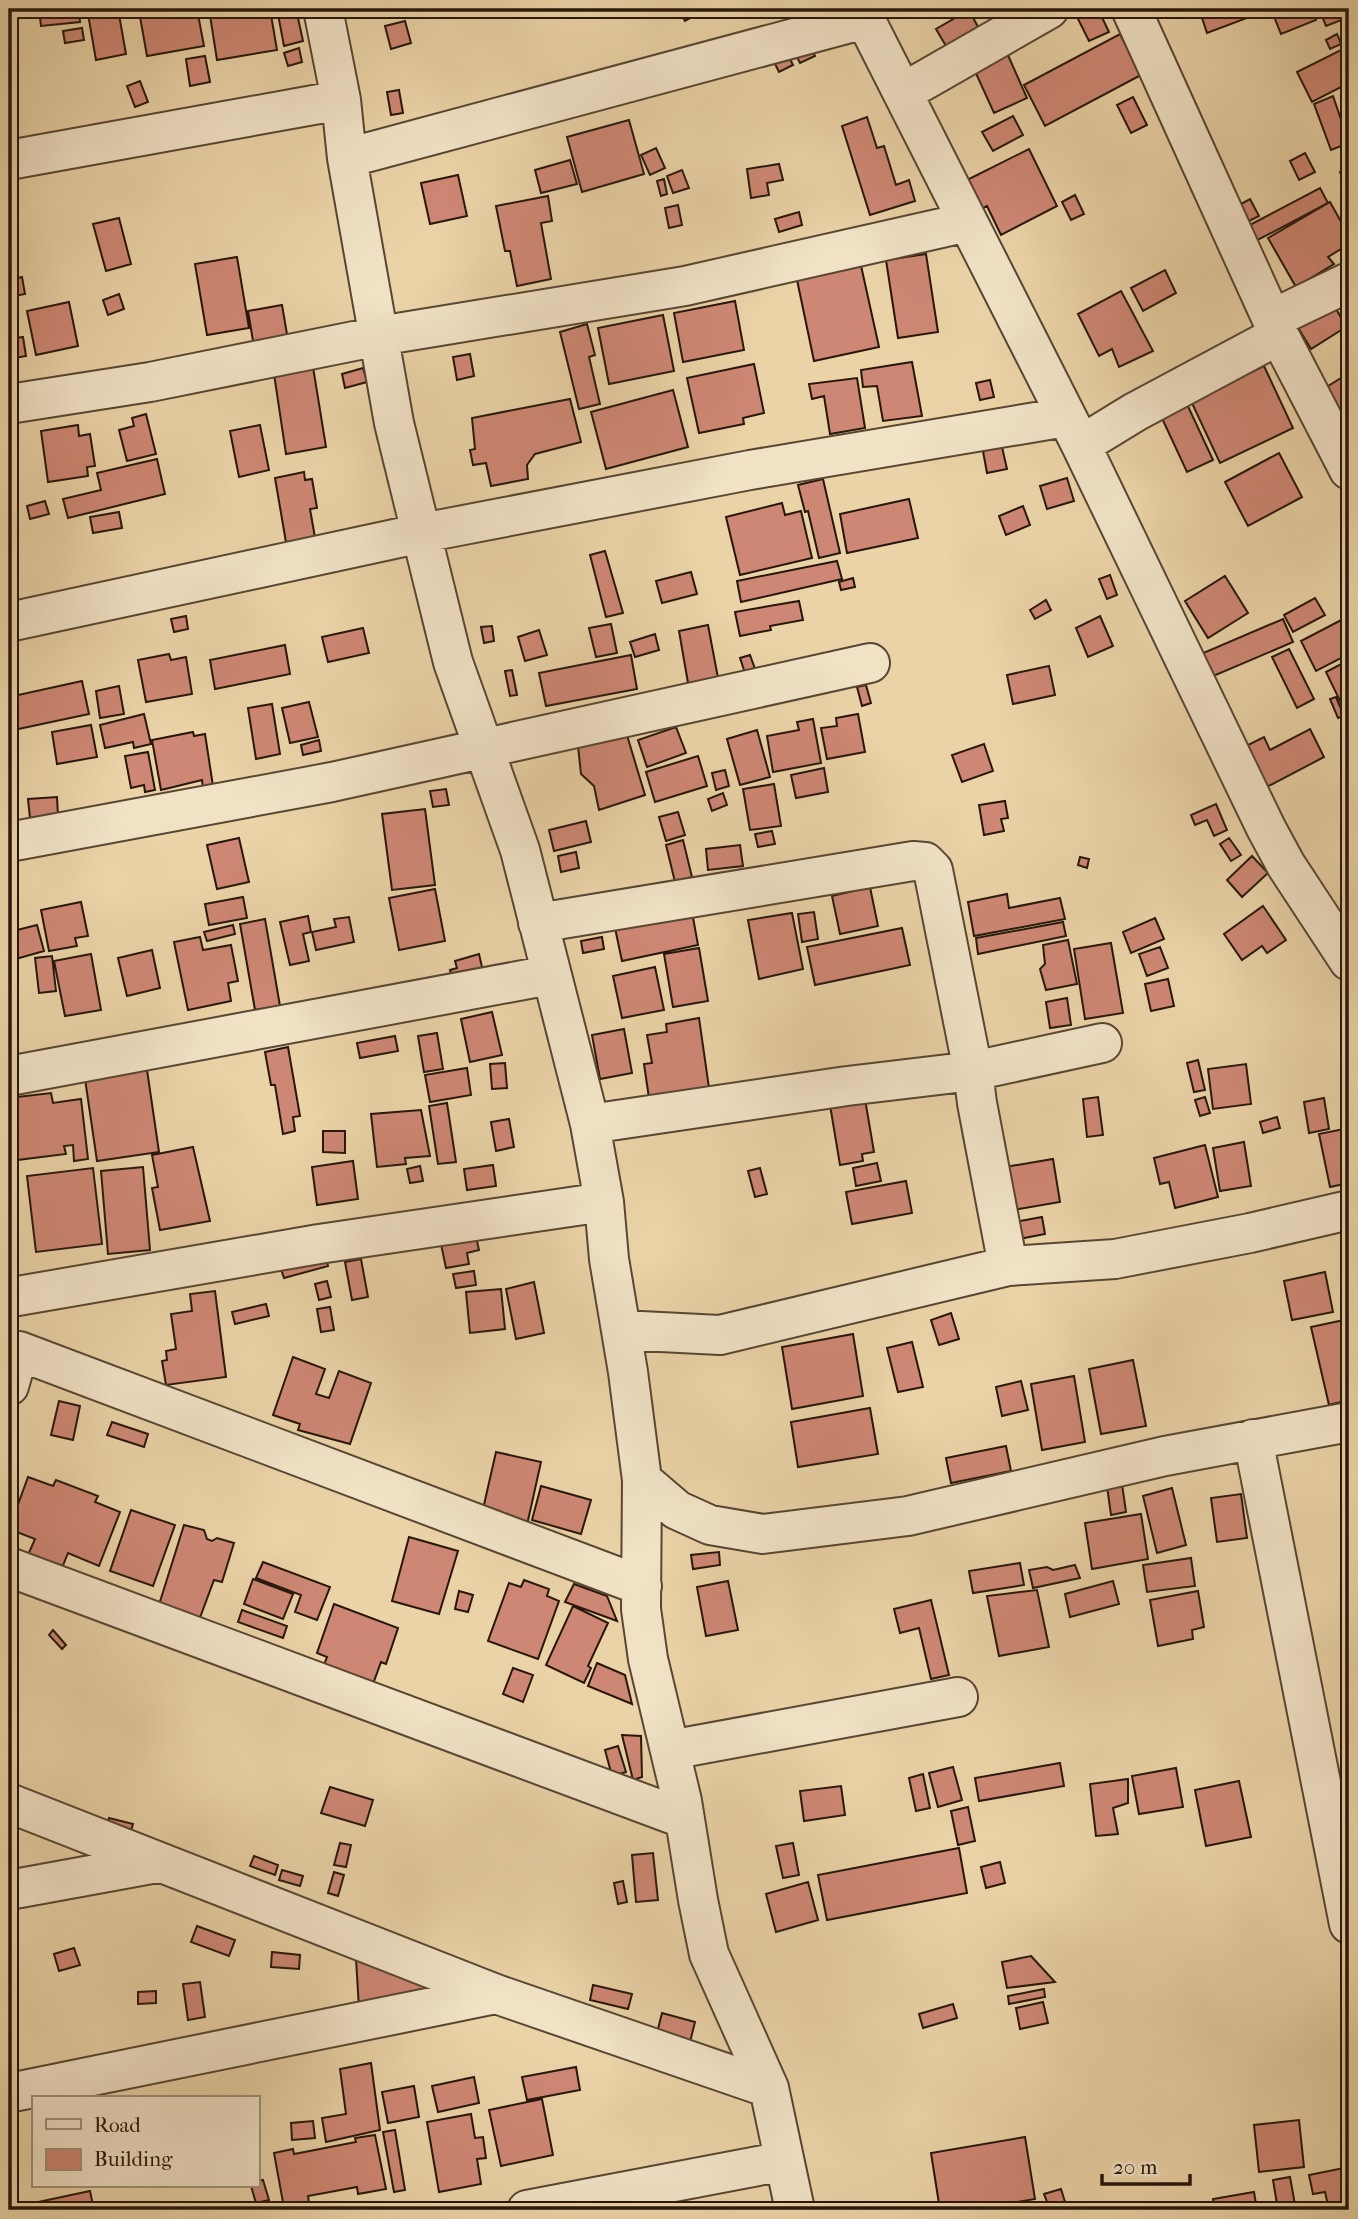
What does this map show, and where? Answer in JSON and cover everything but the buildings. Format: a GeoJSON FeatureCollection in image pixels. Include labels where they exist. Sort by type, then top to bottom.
{"type":"FeatureCollection","features":[{"type":"Feature","properties":{"kind":"street"},"geometry":{"type":"LineString","coordinates":[[323,9],[341,100],[347,158],[394,423],[453,662],[520,850],[590,1124],[604,1202],[608,1259],[621,1329],[642,1479],[641,1609],[648,1660],[685,1819],[709,1954],[769,2088],[795,2210]]}},
{"type":"Feature","properties":{"kind":"street"},"geometry":{"type":"LineString","coordinates":[[904,92],[1049,9]]}},
{"type":"Feature","properties":{"kind":"street"},"geometry":{"type":"LineString","coordinates":[[1131,9],[1275,327],[1349,470]]}},
{"type":"Feature","properties":{"kind":"street"},"geometry":{"type":"LineString","coordinates":[[347,158],[862,14],[904,92],[1073,431],[1266,828],[1286,865],[1349,961]]}},
{"type":"Feature","properties":{"kind":"street"},"geometry":{"type":"LineString","coordinates":[[9,160],[341,100]]}},
{"type":"Feature","properties":{"kind":"street"},"geometry":{"type":"LineString","coordinates":[[9,404],[150,382],[379,337],[685,286],[968,222]]}},
{"type":"Feature","properties":{"kind":"street"},"geometry":{"type":"LineString","coordinates":[[9,622],[422,533],[750,470],[1073,431],[1135,412],[1349,282]]}},
{"type":"Feature","properties":{"kind":"street"},"geometry":{"type":"LineString","coordinates":[[9,842],[332,782],[870,663]]}},
{"type":"Feature","properties":{"kind":"street"},"geometry":{"type":"LineString","coordinates":[[538,923],[900,863],[925,862],[933,870],[1008,1266]]}},
{"type":"Feature","properties":{"kind":"street"},"geometry":{"type":"LineString","coordinates":[[9,1076],[550,975]]}},
{"type":"Feature","properties":{"kind":"street"},"geometry":{"type":"LineString","coordinates":[[590,1124],[848,1086],[973,1071],[1102,1043]]}},
{"type":"Feature","properties":{"kind":"street"},"geometry":{"type":"LineString","coordinates":[[604,1202],[10,1292],[14,1369],[642,1586]]}},
{"type":"Feature","properties":{"kind":"street"},"geometry":{"type":"LineString","coordinates":[[621,1329],[720,1335],[1008,1266],[1115,1259],[1250,1233],[1349,1210]]}},
{"type":"Feature","properties":{"kind":"street"},"geometry":{"type":"LineString","coordinates":[[642,1479],[677,1510],[710,1525],[763,1534],[908,1516],[1165,1456],[1349,1422]]}},
{"type":"Feature","properties":{"kind":"street"},"geometry":{"type":"LineString","coordinates":[[1253,1439],[1342,1840],[1349,1924]]}},
{"type":"Feature","properties":{"kind":"street"},"geometry":{"type":"LineString","coordinates":[[9,1567],[685,1819]]}},
{"type":"Feature","properties":{"kind":"street"},"geometry":{"type":"LineString","coordinates":[[670,1750],[958,1697]]}},
{"type":"Feature","properties":{"kind":"street"},"geometry":{"type":"LineString","coordinates":[[9,1803],[496,1994],[769,2088]]}},
{"type":"Feature","properties":{"kind":"street"},"geometry":{"type":"LineString","coordinates":[[9,1890],[158,1863]]}},
{"type":"Feature","properties":{"kind":"street"},"geometry":{"type":"LineString","coordinates":[[9,2093],[496,1994]]}},
{"type":"Feature","properties":{"kind":"street"},"geometry":{"type":"LineString","coordinates":[[527,2210],[784,2161]]}}]}
